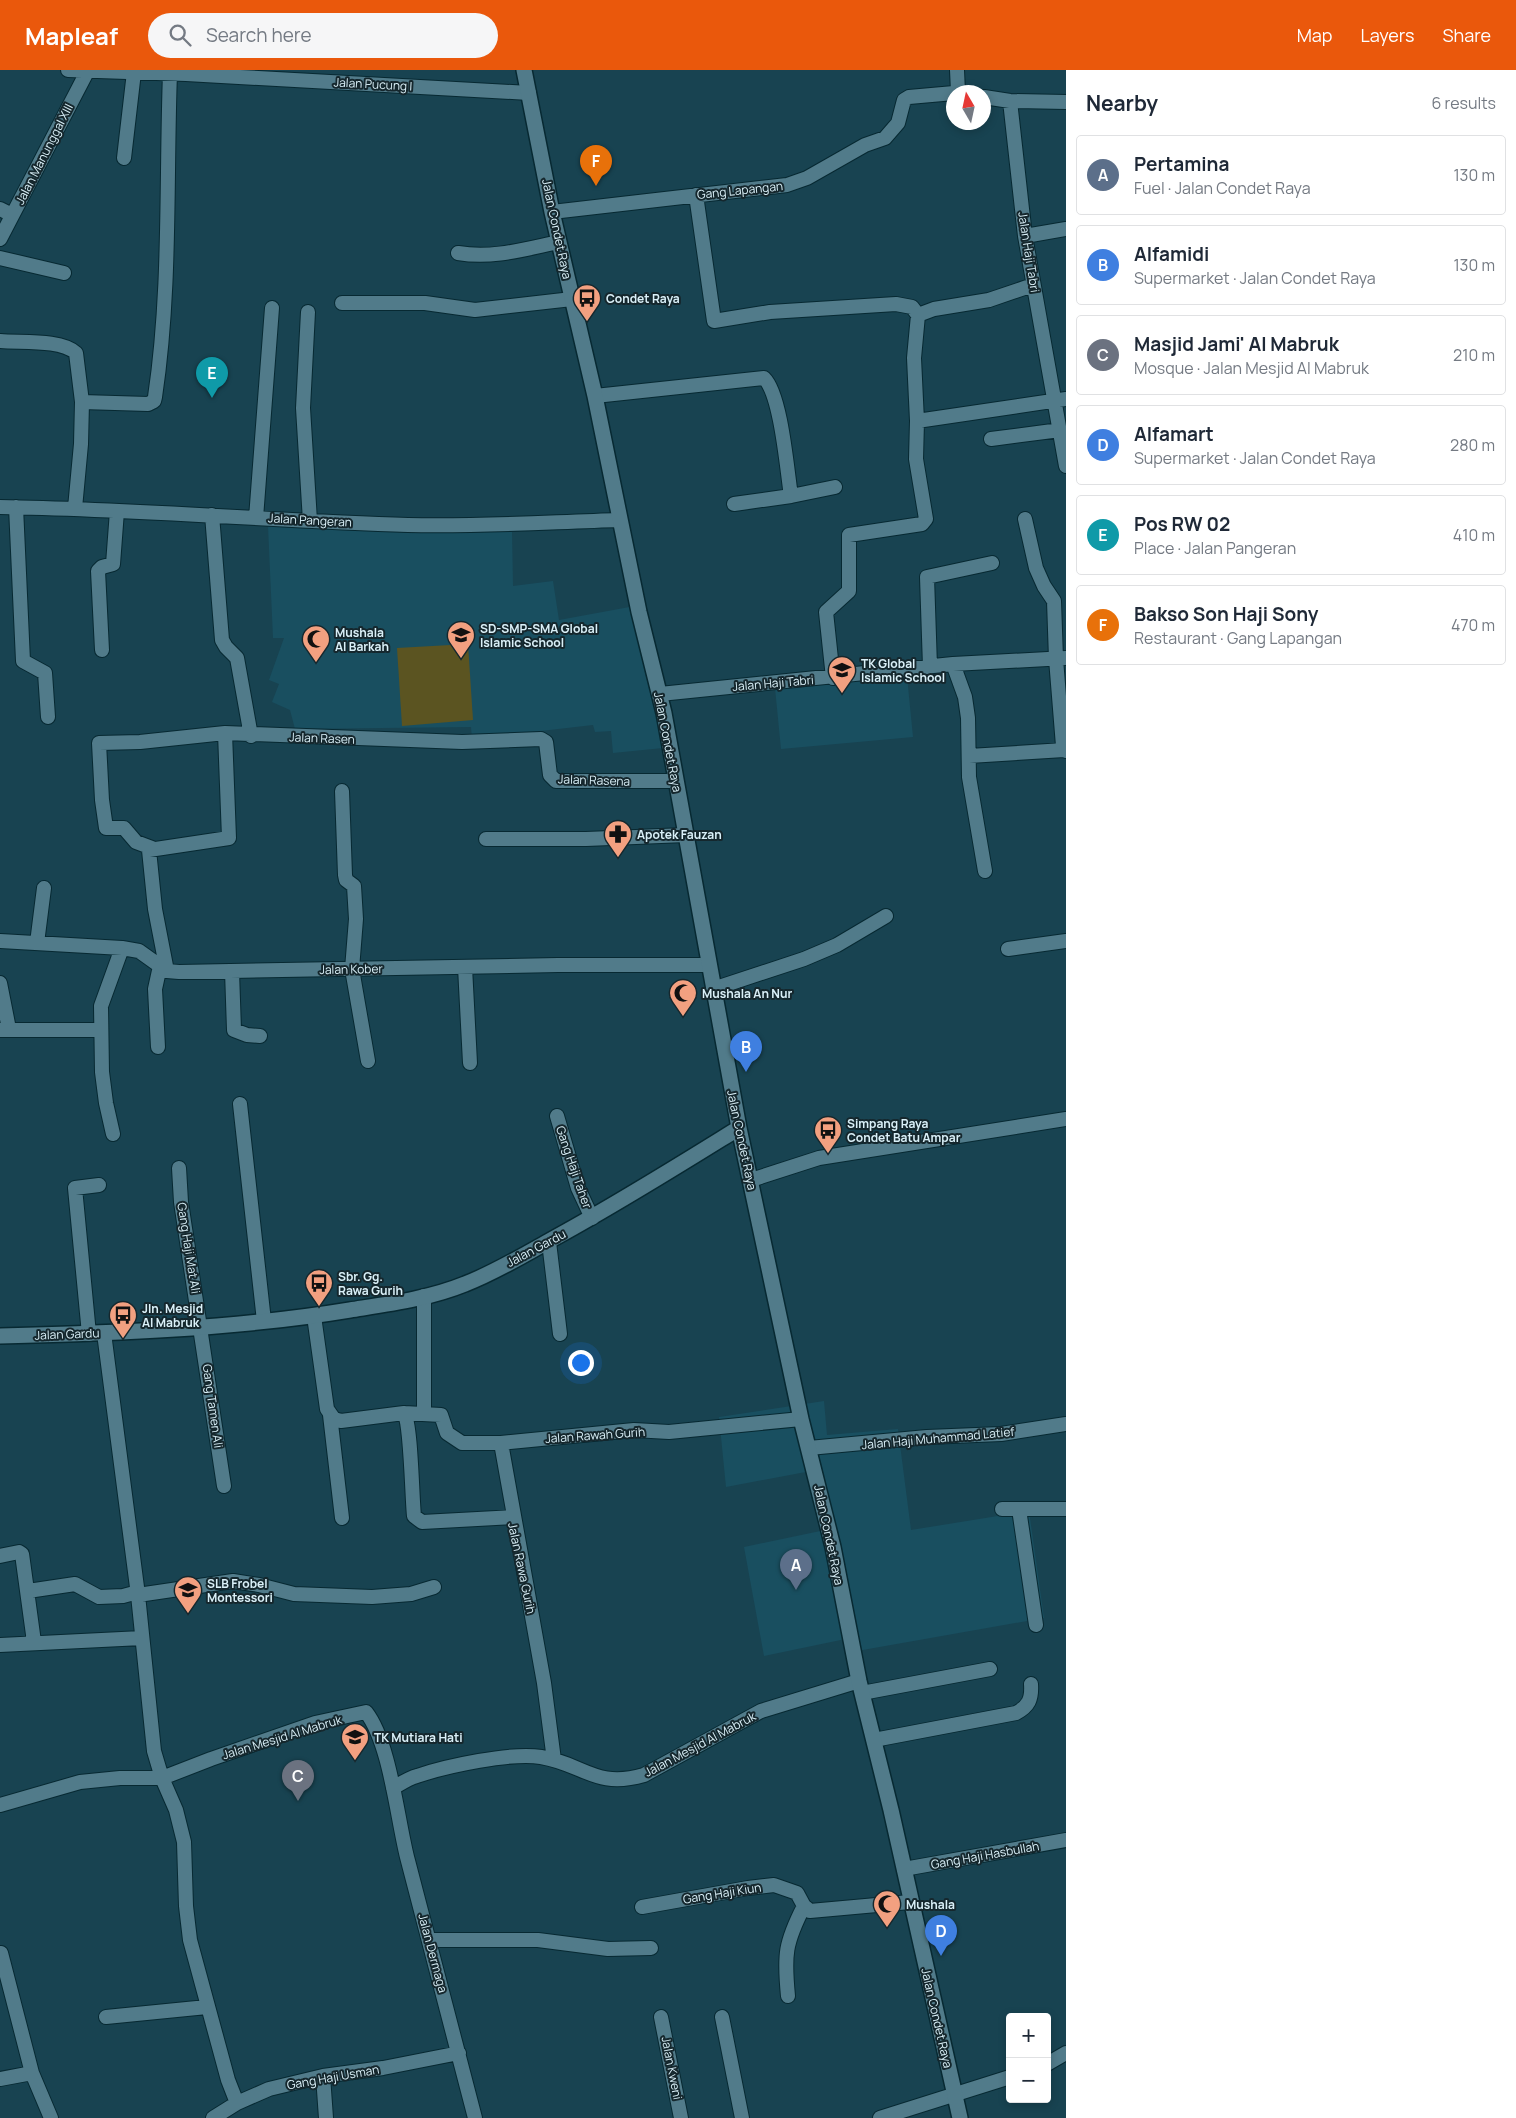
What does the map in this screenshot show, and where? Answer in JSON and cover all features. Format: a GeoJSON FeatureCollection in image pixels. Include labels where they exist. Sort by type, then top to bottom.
{"type":"FeatureCollection","features":[{"type":"Feature","properties":{"kind":"street","name":"Jalan Pucung I"},"geometry":{"type":"LineString","coordinates":[[68,70],[280,75],[529,93]]}},
{"type":"Feature","properties":{"kind":"street","name":"Jalan Manunggal XIII"},"geometry":{"type":"LineString","coordinates":[[1,236],[6,212],[88,70]]}},
{"type":"Feature","properties":{"kind":"street","name":"Jalan Condet Raya"},"geometry":{"type":"LineString","coordinates":[[524,70],[552,212],[595,396],[639,612],[660,694],[739,1128],[801,1419],[833,1547],[860,1687],[874,1740],[960,2118]]}},
{"type":"Feature","properties":{"kind":"street"},"geometry":{"type":"LineString","coordinates":[[957,70],[958,85]]}},
{"type":"Feature","properties":{"kind":"street"},"geometry":{"type":"LineString","coordinates":[[124,158],[134,72]]}},
{"type":"Feature","properties":{"kind":"street"},"geometry":{"type":"LineString","coordinates":[[82,402],[148,404],[154,401],[166,277],[170,73]]}},
{"type":"Feature","properties":{"kind":"street","name":"Gang Lapangan"},"geometry":{"type":"LineString","coordinates":[[552,212],[787,185],[807,178],[865,145],[885,138],[898,123],[904,100],[910,97],[946,94]]}},
{"type":"Feature","properties":{"kind":"street"},"geometry":{"type":"LineString","coordinates":[[991,98],[1010,101],[1066,102]]}},
{"type":"Feature","properties":{"kind":"street","name":"Jalan Haji Tabri"},"geometry":{"type":"LineString","coordinates":[[1010,101],[1025,236],[1034,285],[1061,400],[1060,430],[1066,466]]}},
{"type":"Feature","properties":{"kind":"street"},"geometry":{"type":"LineString","coordinates":[[696,195],[714,321],[770,312],[896,304],[912,307],[918,315],[914,358],[917,421],[916,459],[926,519],[922,524],[849,535],[850,590],[826,612],[833,678]]}},
{"type":"Feature","properties":{"kind":"street"},"geometry":{"type":"LineString","coordinates":[[1025,236],[1066,229]]}},
{"type":"Feature","properties":{"kind":"street"},"geometry":{"type":"LineString","coordinates":[[458,253],[501,255],[559,242]]}},
{"type":"Feature","properties":{"kind":"street"},"geometry":{"type":"LineString","coordinates":[[0,258],[64,273]]}},
{"type":"Feature","properties":{"kind":"street"},"geometry":{"type":"LineString","coordinates":[[918,315],[934,309],[989,300],[1034,285]]}},
{"type":"Feature","properties":{"kind":"street"},"geometry":{"type":"LineString","coordinates":[[342,303],[425,303],[474,310],[572,299]]}},
{"type":"Feature","properties":{"kind":"street"},"geometry":{"type":"LineString","coordinates":[[256,518],[272,308]]}},
{"type":"Feature","properties":{"kind":"street"},"geometry":{"type":"LineString","coordinates":[[308,312],[304,408],[310,521]]}},
{"type":"Feature","properties":{"kind":"street"},"geometry":{"type":"LineString","coordinates":[[0,341],[60,345],[76,353],[82,402],[81,444],[74,508]]}},
{"type":"Feature","properties":{"kind":"street"},"geometry":{"type":"LineString","coordinates":[[595,396],[764,378],[770,383],[778,410],[791,496]]}},
{"type":"Feature","properties":{"kind":"street"},"geometry":{"type":"LineString","coordinates":[[917,421],[1061,400]]}},
{"type":"Feature","properties":{"kind":"street"},"geometry":{"type":"LineString","coordinates":[[991,439],[1060,430]]}},
{"type":"Feature","properties":{"kind":"street"},"geometry":{"type":"LineString","coordinates":[[734,504],[791,496],[835,487]]}},
{"type":"Feature","properties":{"kind":"street","name":"Jalan Pangeran"},"geometry":{"type":"LineString","coordinates":[[0,507],[74,508],[310,521],[505,525],[620,520]]}},
{"type":"Feature","properties":{"kind":"street"},"geometry":{"type":"LineString","coordinates":[[16,507],[23,661],[45,673],[48,718]]}},
{"type":"Feature","properties":{"kind":"street"},"geometry":{"type":"LineString","coordinates":[[102,650],[98,570],[114,564],[116,511]]}},
{"type":"Feature","properties":{"kind":"street"},"geometry":{"type":"LineString","coordinates":[[212,515],[222,640],[226,648],[237,658],[251,736]]}},
{"type":"Feature","properties":{"kind":"street"},"geometry":{"type":"LineString","coordinates":[[969,756],[1065,751],[1060,600],[1044,586],[1036,568],[1025,518]]}},
{"type":"Feature","properties":{"kind":"street"},"geometry":{"type":"LineString","coordinates":[[930,667],[927,576],[992,563]]}},
{"type":"Feature","properties":{"kind":"street","name":"Jalan Haji Tabri"},"geometry":{"type":"LineString","coordinates":[[660,694],[833,678],[953,664],[1061,658]]}},
{"type":"Feature","properties":{"kind":"street"},"geometry":{"type":"LineString","coordinates":[[953,664],[965,697],[969,777],[985,871]]}},
{"type":"Feature","properties":{"kind":"street"},"geometry":{"type":"LineString","coordinates":[[158,1047],[155,989],[163,969],[149,850],[152,848],[220,841],[229,838],[225,734]]}},
{"type":"Feature","properties":{"kind":"street","name":"Jalan Rasen"},"geometry":{"type":"LineString","coordinates":[[152,848],[136,842],[124,828],[106,828],[102,800],[100,743],[225,734],[462,742],[545,741]]}},
{"type":"Feature","properties":{"kind":"street","name":"Jalan Rasena"},"geometry":{"type":"LineString","coordinates":[[545,741],[550,775],[556,781],[676,781]]}},
{"type":"Feature","properties":{"kind":"street"},"geometry":{"type":"LineString","coordinates":[[342,792],[345,875],[346,880],[354,886],[356,892],[352,969],[368,1061]]}},
{"type":"Feature","properties":{"kind":"street"},"geometry":{"type":"LineString","coordinates":[[486,839],[586,839],[686,835]]}},
{"type":"Feature","properties":{"kind":"street"},"geometry":{"type":"LineString","coordinates":[[37,943],[44,888]]}},
{"type":"Feature","properties":{"kind":"street"},"geometry":{"type":"LineString","coordinates":[[713,989],[804,959],[837,945],[886,916]]}},
{"type":"Feature","properties":{"kind":"street"},"geometry":{"type":"LineString","coordinates":[[0,941],[122,948],[139,951],[163,969]]}},
{"type":"Feature","properties":{"kind":"street"},"geometry":{"type":"LineString","coordinates":[[1008,949],[1066,941]]}},
{"type":"Feature","properties":{"kind":"street"},"geometry":{"type":"LineString","coordinates":[[113,1134],[106,1103],[101,1006],[122,948]]}},
{"type":"Feature","properties":{"kind":"street","name":"Jalan Kober"},"geometry":{"type":"LineString","coordinates":[[163,969],[232,971],[465,967],[709,966]]}},
{"type":"Feature","properties":{"kind":"street"},"geometry":{"type":"LineString","coordinates":[[465,967],[470,1063]]}},
{"type":"Feature","properties":{"kind":"street"},"geometry":{"type":"LineString","coordinates":[[232,971],[234,1030],[247,1035],[260,1036]]}},
{"type":"Feature","properties":{"kind":"street"},"geometry":{"type":"LineString","coordinates":[[0,983],[4,1029],[45,1031],[101,1030]]}},
{"type":"Feature","properties":{"kind":"street"},"geometry":{"type":"LineString","coordinates":[[240,1104],[264,1321]]}},
{"type":"Feature","properties":{"kind":"street","name":"Gang Haji Taher"},"geometry":{"type":"LineString","coordinates":[[557,1116],[578,1188],[592,1218]]}},
{"type":"Feature","properties":{"kind":"street"},"geometry":{"type":"LineString","coordinates":[[751,1180],[819,1158],[1066,1119]]}},
{"type":"Feature","properties":{"kind":"street","name":"Jalan Gardu"},"geometry":{"type":"LineString","coordinates":[[0,1336],[96,1333],[264,1321],[314,1316],[424,1296],[465,1284],[549,1242],[592,1218],[739,1128]]}},
{"type":"Feature","properties":{"kind":"street","name":"Gang Haji Mat Ali"},"geometry":{"type":"LineString","coordinates":[[179,1168],[181,1202],[201,1326]]}},
{"type":"Feature","properties":{"kind":"street"},"geometry":{"type":"LineString","coordinates":[[98,1185],[75,1188],[138,1594],[154,1751],[162,1778],[176,1810],[184,1842],[190,1940],[207,2007],[237,2103]]}},
{"type":"Feature","properties":{"kind":"street"},"geometry":{"type":"LineString","coordinates":[[549,1242],[560,1334]]}},
{"type":"Feature","properties":{"kind":"street"},"geometry":{"type":"LineString","coordinates":[[424,1296],[424,1413]]}},
{"type":"Feature","properties":{"kind":"street"},"geometry":{"type":"LineString","coordinates":[[314,1316],[320,1373],[330,1415],[342,1518]]}},
{"type":"Feature","properties":{"kind":"street","name":"Gang Tamen Ali"},"geometry":{"type":"LineString","coordinates":[[201,1326],[224,1486]]}},
{"type":"Feature","properties":{"kind":"street"},"geometry":{"type":"LineString","coordinates":[[330,1415],[334,1419],[341,1421],[404,1413]]}},
{"type":"Feature","properties":{"kind":"street","name":"Jalan Rawah Gurih"},"geometry":{"type":"LineString","coordinates":[[404,1413],[441,1415],[447,1434],[462,1444],[501,1443],[634,1430],[669,1432],[801,1419]]}},
{"type":"Feature","properties":{"kind":"street","name":"Jalan Rawa Gurih"},"geometry":{"type":"LineString","coordinates":[[404,1413],[409,1424],[414,1516],[417,1520],[513,1517],[544,1683],[554,1760]]}},
{"type":"Feature","properties":{"kind":"street","name":"Jalan Haji Muhammad Latief"},"geometry":{"type":"LineString","coordinates":[[809,1448],[927,1437],[1001,1434],[1066,1424]]}},
{"type":"Feature","properties":{"kind":"street"},"geometry":{"type":"LineString","coordinates":[[501,1443],[513,1517]]}},
{"type":"Feature","properties":{"kind":"street"},"geometry":{"type":"LineString","coordinates":[[1002,1509],[1066,1508]]}},
{"type":"Feature","properties":{"kind":"street"},"geometry":{"type":"LineString","coordinates":[[1019,1509],[1036,1625]]}},
{"type":"Feature","properties":{"kind":"street"},"geometry":{"type":"LineString","coordinates":[[0,1556],[21,1552],[34,1642]]}},
{"type":"Feature","properties":{"kind":"street"},"geometry":{"type":"LineString","coordinates":[[28,1591],[75,1584],[99,1597],[123,1596],[233,1582],[259,1585],[294,1594],[372,1597],[411,1594],[434,1586]]}},
{"type":"Feature","properties":{"kind":"street"},"geometry":{"type":"LineString","coordinates":[[0,1645],[142,1638]]}},
{"type":"Feature","properties":{"kind":"street","name":"Jalan Mesjid Al Mabruk"},"geometry":{"type":"LineString","coordinates":[[162,1778],[211,1759],[315,1724],[366,1712],[375,1723],[393,1788],[416,1776],[515,1756],[540,1756],[612,1781],[627,1780],[644,1775],[762,1711],[860,1687],[990,1669]]}},
{"type":"Feature","properties":{"kind":"street"},"geometry":{"type":"LineString","coordinates":[[874,1740],[1016,1713],[1025,1709],[1030,1702],[1031,1684]]}},
{"type":"Feature","properties":{"kind":"street"},"geometry":{"type":"LineString","coordinates":[[0,1805],[80,1782],[120,1778],[162,1778]]}},
{"type":"Feature","properties":{"kind":"street","name":"Jalan Dermaga"},"geometry":{"type":"LineString","coordinates":[[393,1788],[407,1856],[475,2118]]}},
{"type":"Feature","properties":{"kind":"street","name":"Gang Haji Hasbullah"},"geometry":{"type":"LineString","coordinates":[[904,1870],[1066,1840]]}},
{"type":"Feature","properties":{"kind":"street","name":"Gang Haji Kiun"},"geometry":{"type":"LineString","coordinates":[[642,1907],[774,1885],[798,1892],[804,1906]]}},
{"type":"Feature","properties":{"kind":"street"},"geometry":{"type":"LineString","coordinates":[[788,1996],[785,1962],[787,1947],[791,1931],[804,1906],[810,1911],[822,1911],[910,1902]]}},
{"type":"Feature","properties":{"kind":"street"},"geometry":{"type":"LineString","coordinates":[[430,1940],[538,1940],[608,1948],[651,1948]]}},
{"type":"Feature","properties":{"kind":"street"},"geometry":{"type":"LineString","coordinates":[[3,1952],[32,2073],[51,2118]]}},
{"type":"Feature","properties":{"kind":"street"},"geometry":{"type":"LineString","coordinates":[[106,2017],[207,2007]]}},
{"type":"Feature","properties":{"kind":"street","name":"Jalan Kweni"},"geometry":{"type":"LineString","coordinates":[[661,2017],[681,2118]]}},
{"type":"Feature","properties":{"kind":"street"},"geometry":{"type":"LineString","coordinates":[[722,2017],[742,2118]]}},
{"type":"Feature","properties":{"kind":"street"},"geometry":{"type":"LineString","coordinates":[[1051,2061],[1066,2052]]}},
{"type":"Feature","properties":{"kind":"street","name":"Gang Haji Usman"},"geometry":{"type":"LineString","coordinates":[[213,2118],[237,2103],[269,2089],[323,2076],[383,2068],[459,2053]]}},
{"type":"Feature","properties":{"kind":"street"},"geometry":{"type":"LineString","coordinates":[[0,2079],[32,2073]]}},
{"type":"Feature","properties":{"kind":"street"},"geometry":{"type":"LineString","coordinates":[[323,2076],[326,2118]]}},
{"type":"Feature","properties":{"kind":"street"},"geometry":{"type":"LineString","coordinates":[[880,2118],[1006,2078]]}},
{"type":"Feature","properties":{"kind":"shaded area","name":"SD-SMP-SMA Global Islamic School"},"geometry":{"type":"Polygon","coordinates":[[[268,526],[512,532],[513,586],[553,581],[559,620],[635,606],[663,748],[613,753],[611,731],[595,732],[593,725],[472,739],[471,727],[295,729],[290,710],[272,702],[279,684],[269,680],[284,638],[273,638],[268,526]]]}},
{"type":"Feature","properties":{"kind":"shaded area"},"geometry":{"type":"Polygon","coordinates":[[[468,644],[473,720],[402,726],[397,648],[468,644]]]}},
{"type":"Feature","properties":{"kind":"shaded area","name":"TK Global Islamic School"},"geometry":{"type":"Polygon","coordinates":[[[906,666],[913,737],[781,749],[774,678],[906,666]]]}},
{"type":"Feature","properties":{"kind":"shaded area"},"geometry":{"type":"Polygon","coordinates":[[[824,1401],[827,1435],[898,1429],[911,1530],[1029,1511],[1044,1618],[857,1651],[855,1637],[764,1656],[744,1547],[825,1530],[811,1471],[726,1487],[719,1417],[824,1401]]]}},
{"type":"Feature","properties":{"kind":"place","name":"Bakso Son Haji Sony"},"geometry":{"type":"Point","coordinates":[596,186]}},
{"type":"Feature","properties":{"kind":"place","name":"Condet Raya"},"geometry":{"type":"Point","coordinates":[587,322]}},
{"type":"Feature","properties":{"kind":"place","name":"Pos RW 02"},"geometry":{"type":"Point","coordinates":[212,398]}},
{"type":"Feature","properties":{"kind":"place","name":"SD-SMP-SMA Global Islamic School"},"geometry":{"type":"Point","coordinates":[461,659]}},
{"type":"Feature","properties":{"kind":"place","name":"Mushala Al Barkah"},"geometry":{"type":"Point","coordinates":[316,663]}},
{"type":"Feature","properties":{"kind":"place","name":"TK Global Islamic School"},"geometry":{"type":"Point","coordinates":[842,694]}},
{"type":"Feature","properties":{"kind":"place","name":"Apotek Fauzan"},"geometry":{"type":"Point","coordinates":[618,858]}},
{"type":"Feature","properties":{"kind":"place","name":"Mushala An Nur"},"geometry":{"type":"Point","coordinates":[683,1017]}},
{"type":"Feature","properties":{"kind":"place","name":"Alfamidi"},"geometry":{"type":"Point","coordinates":[746,1072]}},
{"type":"Feature","properties":{"kind":"place","name":"Simpang Raya Condet Batu Ampar"},"geometry":{"type":"Point","coordinates":[828,1154]}},
{"type":"Feature","properties":{"kind":"place","name":"Sbr. Gg. Rawa Gurih"},"geometry":{"type":"Point","coordinates":[319,1307]}},
{"type":"Feature","properties":{"kind":"place","name":"Jln. Mesjid Al Mabruk"},"geometry":{"type":"Point","coordinates":[123,1339]}},
{"type":"Feature","properties":{"kind":"place","name":"Pertamina"},"geometry":{"type":"Point","coordinates":[796,1590]}},
{"type":"Feature","properties":{"kind":"place","name":"SLB Frobel Montessori"},"geometry":{"type":"Point","coordinates":[188,1614]}},
{"type":"Feature","properties":{"kind":"place","name":"TK Mutiara Hati"},"geometry":{"type":"Point","coordinates":[355,1761]}},
{"type":"Feature","properties":{"kind":"place","name":"Masjid Jami' Al Mabruk"},"geometry":{"type":"Point","coordinates":[298,1801]}},
{"type":"Feature","properties":{"kind":"place","name":"Mushala"},"geometry":{"type":"Point","coordinates":[887,1928]}},
{"type":"Feature","properties":{"kind":"place","name":"Alfamart"},"geometry":{"type":"Point","coordinates":[941,1956]}}]}
